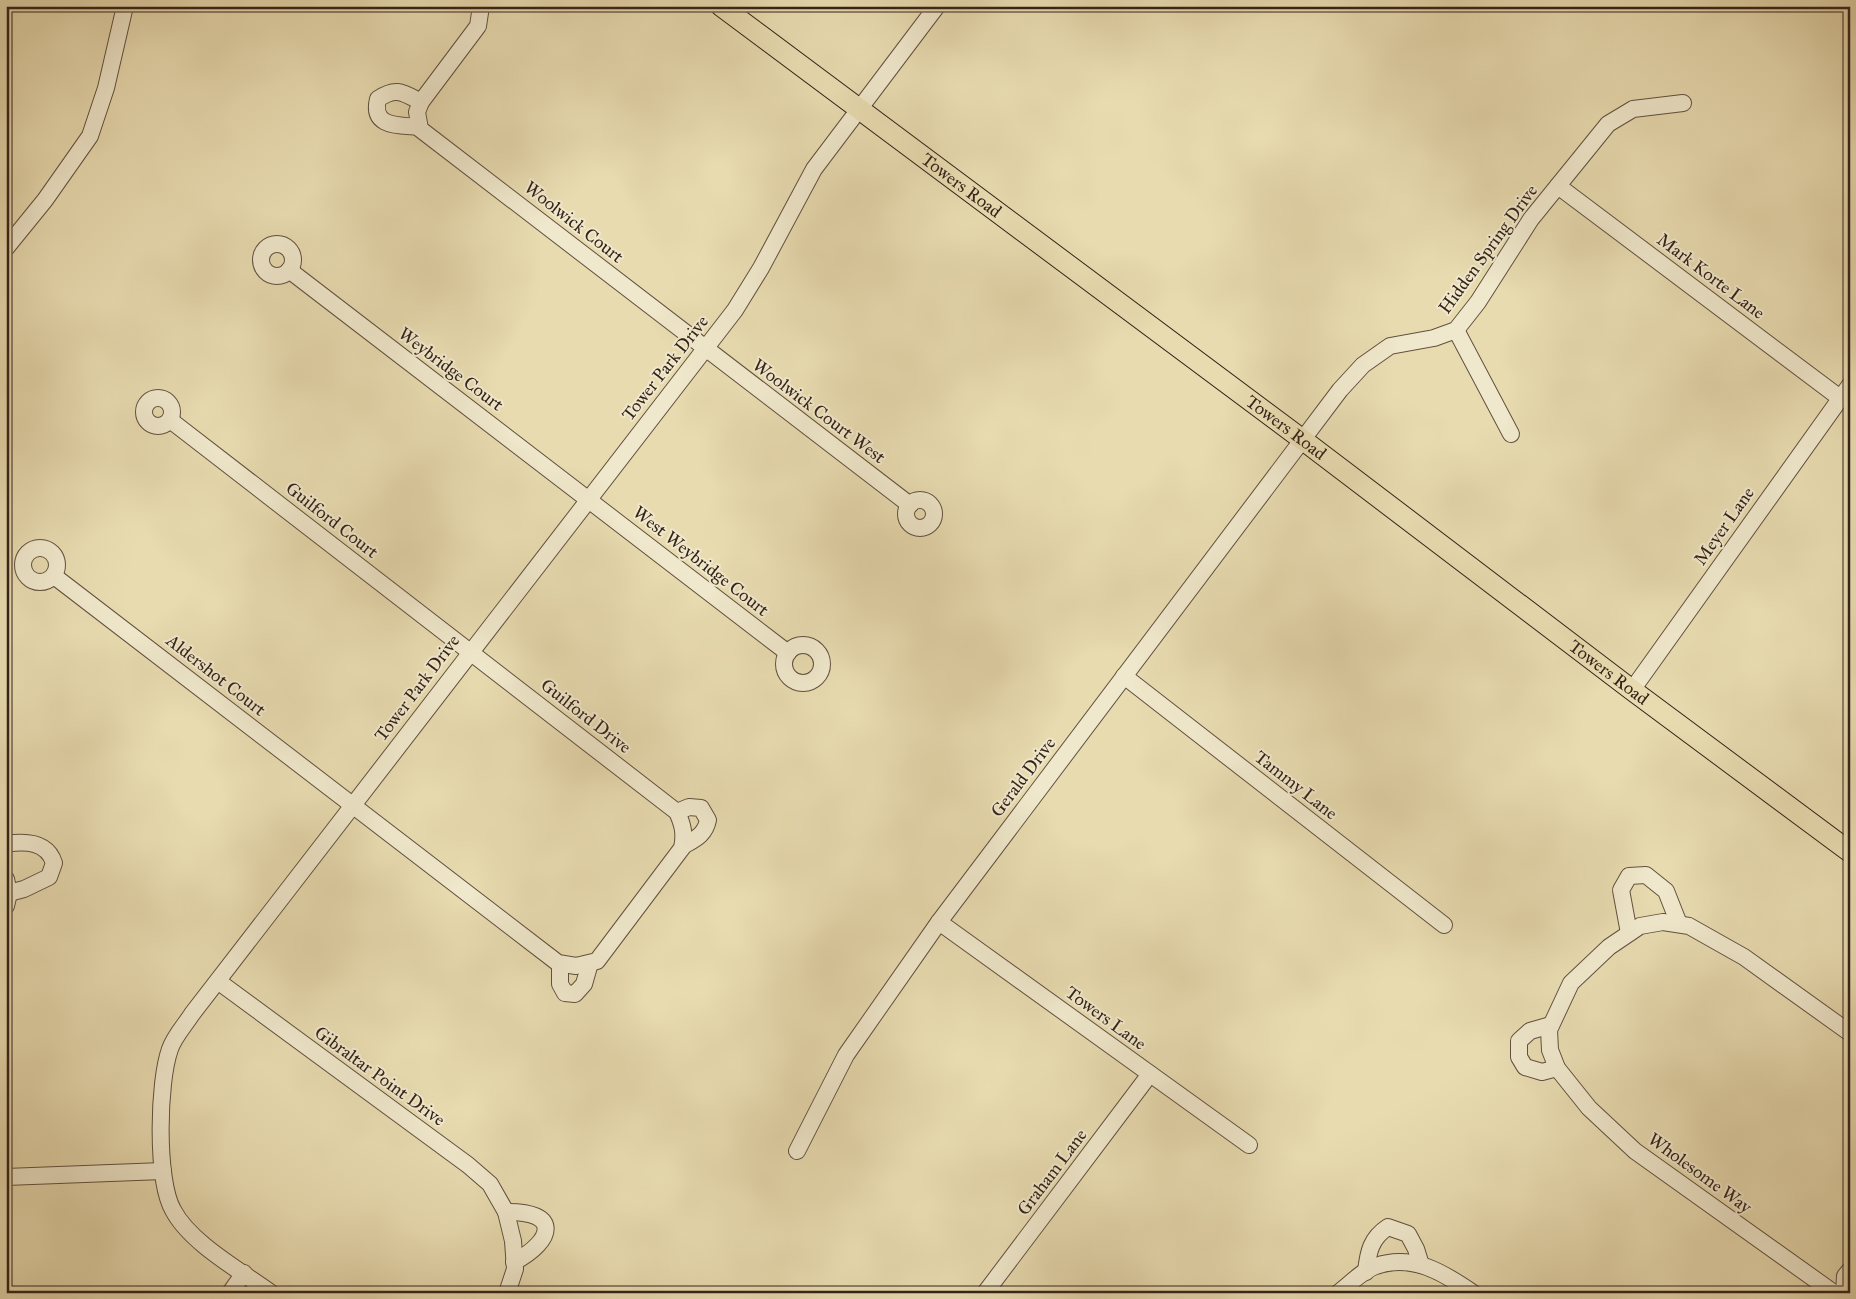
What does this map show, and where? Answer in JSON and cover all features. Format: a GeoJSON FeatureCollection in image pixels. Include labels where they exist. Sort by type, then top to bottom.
{"type":"FeatureCollection","features":[{"type":"Feature","properties":{"kind":"main road","name":"Towers Road"},"geometry":{"type":"LineString","coordinates":[[721,6],[1303,440],[1632,690],[1850,852]]}},
{"type":"Feature","properties":{"kind":"street"},"geometry":{"type":"LineString","coordinates":[[6,248],[45,200],[90,136],[106,88],[125,6]]}},
{"type":"Feature","properties":{"kind":"street"},"geometry":{"type":"LineString","coordinates":[[421,102],[403,92],[390,91],[378,99],[375,109],[379,118],[389,124],[419,127],[417,112],[421,102],[478,26],[480,6]]}},
{"type":"Feature","properties":{"kind":"street","name":"Tower Park Drive"},"geometry":{"type":"LineString","coordinates":[[271,1293],[197,1239],[172,1209],[163,1170],[163,1076],[170,1048],[192,1014],[219,982],[470,651],[735,310],[761,268],[814,169],[937,6]]}},
{"type":"Feature","properties":{"kind":"street","name":"Hidden Spring Drive"},"geometry":{"type":"LineString","coordinates":[[1303,440],[1340,390],[1363,365],[1390,346],[1434,338],[1456,330],[1478,302],[1509,250],[1531,219],[1608,124],[1633,109],[1683,103]]}},
{"type":"Feature","properties":{"kind":"street","name":"Woolwick Court"},"geometry":{"type":"LineString","coordinates":[[419,127],[705,349]]}},
{"type":"Feature","properties":{"kind":"street","name":"Mark Korte Lane"},"geometry":{"type":"LineString","coordinates":[[1558,186],[1845,391]]}},
{"type":"Feature","properties":{"kind":"street","name":"Weybridge Court"},"geometry":{"type":"LineString","coordinates":[[289,270],[589,499]]}},
{"type":"Feature","properties":{"kind":"street"},"geometry":{"type":"LineString","coordinates":[[1456,330],[1512,434]]}},
{"type":"Feature","properties":{"kind":"street","name":"Woolwick Court West"},"geometry":{"type":"LineString","coordinates":[[705,349],[910,505]]}},
{"type":"Feature","properties":{"kind":"street","name":"Meyer Lane"},"geometry":{"type":"LineString","coordinates":[[1632,690],[1845,391]]}},
{"type":"Feature","properties":{"kind":"street","name":"Guilford Court"},"geometry":{"type":"LineString","coordinates":[[170,420],[470,651]]}},
{"type":"Feature","properties":{"kind":"street","name":"Gerald Drive"},"geometry":{"type":"LineString","coordinates":[[797,1151],[846,1054],[940,922],[1303,440]]}},
{"type":"Feature","properties":{"kind":"street","name":"West Weybridge Court"},"geometry":{"type":"LineString","coordinates":[[589,499],[788,654]]}},
{"type":"Feature","properties":{"kind":"street","name":"Aldershot Court"},"geometry":{"type":"LineString","coordinates":[[54,576],[353,806]]}},
{"type":"Feature","properties":{"kind":"street","name":"Guilford Drive"},"geometry":{"type":"LineString","coordinates":[[470,651],[677,812]]}},
{"type":"Feature","properties":{"kind":"street","name":"Tammy Lane"},"geometry":{"type":"LineString","coordinates":[[1124,676],[1444,925]]}},
{"type":"Feature","properties":{"kind":"street"},"geometry":{"type":"LineString","coordinates":[[353,806],[560,964],[590,964],[597,960],[612,943],[683,846],[699,837],[706,829],[708,820],[701,808],[689,806],[677,812],[683,824],[685,836],[683,846]]}},
{"type":"Feature","properties":{"kind":"street"},"geometry":{"type":"LineString","coordinates":[[6,844],[24,841],[41,846],[48,850],[54,863],[49,877],[24,889],[7,893]]}},
{"type":"Feature","properties":{"kind":"street"},"geometry":{"type":"LineString","coordinates":[[1629,933],[1620,890],[1629,876],[1646,875],[1666,891],[1679,924]]}},
{"type":"Feature","properties":{"kind":"street","name":"Towers Lane"},"geometry":{"type":"LineString","coordinates":[[940,922],[1249,1145]]}},
{"type":"Feature","properties":{"kind":"street","name":"Wholesome Way"},"geometry":{"type":"LineString","coordinates":[[1834,1293],[1635,1151],[1589,1108],[1557,1068],[1550,1050],[1549,1030],[1571,984],[1609,947],[1640,926],[1663,922],[1689,926],[1744,957],[1850,1033]]}},
{"type":"Feature","properties":{"kind":"street"},"geometry":{"type":"LineString","coordinates":[[560,964],[560,984],[565,993],[575,994],[584,984],[590,964]]}},
{"type":"Feature","properties":{"kind":"street","name":"Gibraltar Point Drive"},"geometry":{"type":"LineString","coordinates":[[219,982],[468,1165],[490,1184],[506,1212],[513,1241],[515,1269],[507,1293]]}},
{"type":"Feature","properties":{"kind":"street"},"geometry":{"type":"LineString","coordinates":[[1551,1025],[1530,1031],[1519,1041],[1519,1057],[1525,1067],[1542,1072],[1557,1068]]}},
{"type":"Feature","properties":{"kind":"street","name":"Graham Lane"},"geometry":{"type":"LineString","coordinates":[[985,1293],[1150,1074]]}},
{"type":"Feature","properties":{"kind":"street"},"geometry":{"type":"LineString","coordinates":[[6,1177],[163,1170]]}},
{"type":"Feature","properties":{"kind":"street"},"geometry":{"type":"LineString","coordinates":[[506,1212],[528,1212],[535,1215],[542,1219],[546,1232],[534,1249],[514,1262]]}},
{"type":"Feature","properties":{"kind":"street"},"geometry":{"type":"LineString","coordinates":[[1366,1272],[1370,1249],[1376,1234],[1388,1227],[1408,1234],[1421,1265]]}},
{"type":"Feature","properties":{"kind":"street"},"geometry":{"type":"LineString","coordinates":[[1338,1293],[1375,1266],[1405,1260],[1443,1272],[1473,1293]]}},
{"type":"Feature","properties":{"kind":"street"},"geometry":{"type":"LineString","coordinates":[[1844,1293],[1845,1276],[1850,1270]]}},
{"type":"Feature","properties":{"kind":"street"},"geometry":{"type":"LineString","coordinates":[[230,1293],[244,1273]]}}]}
